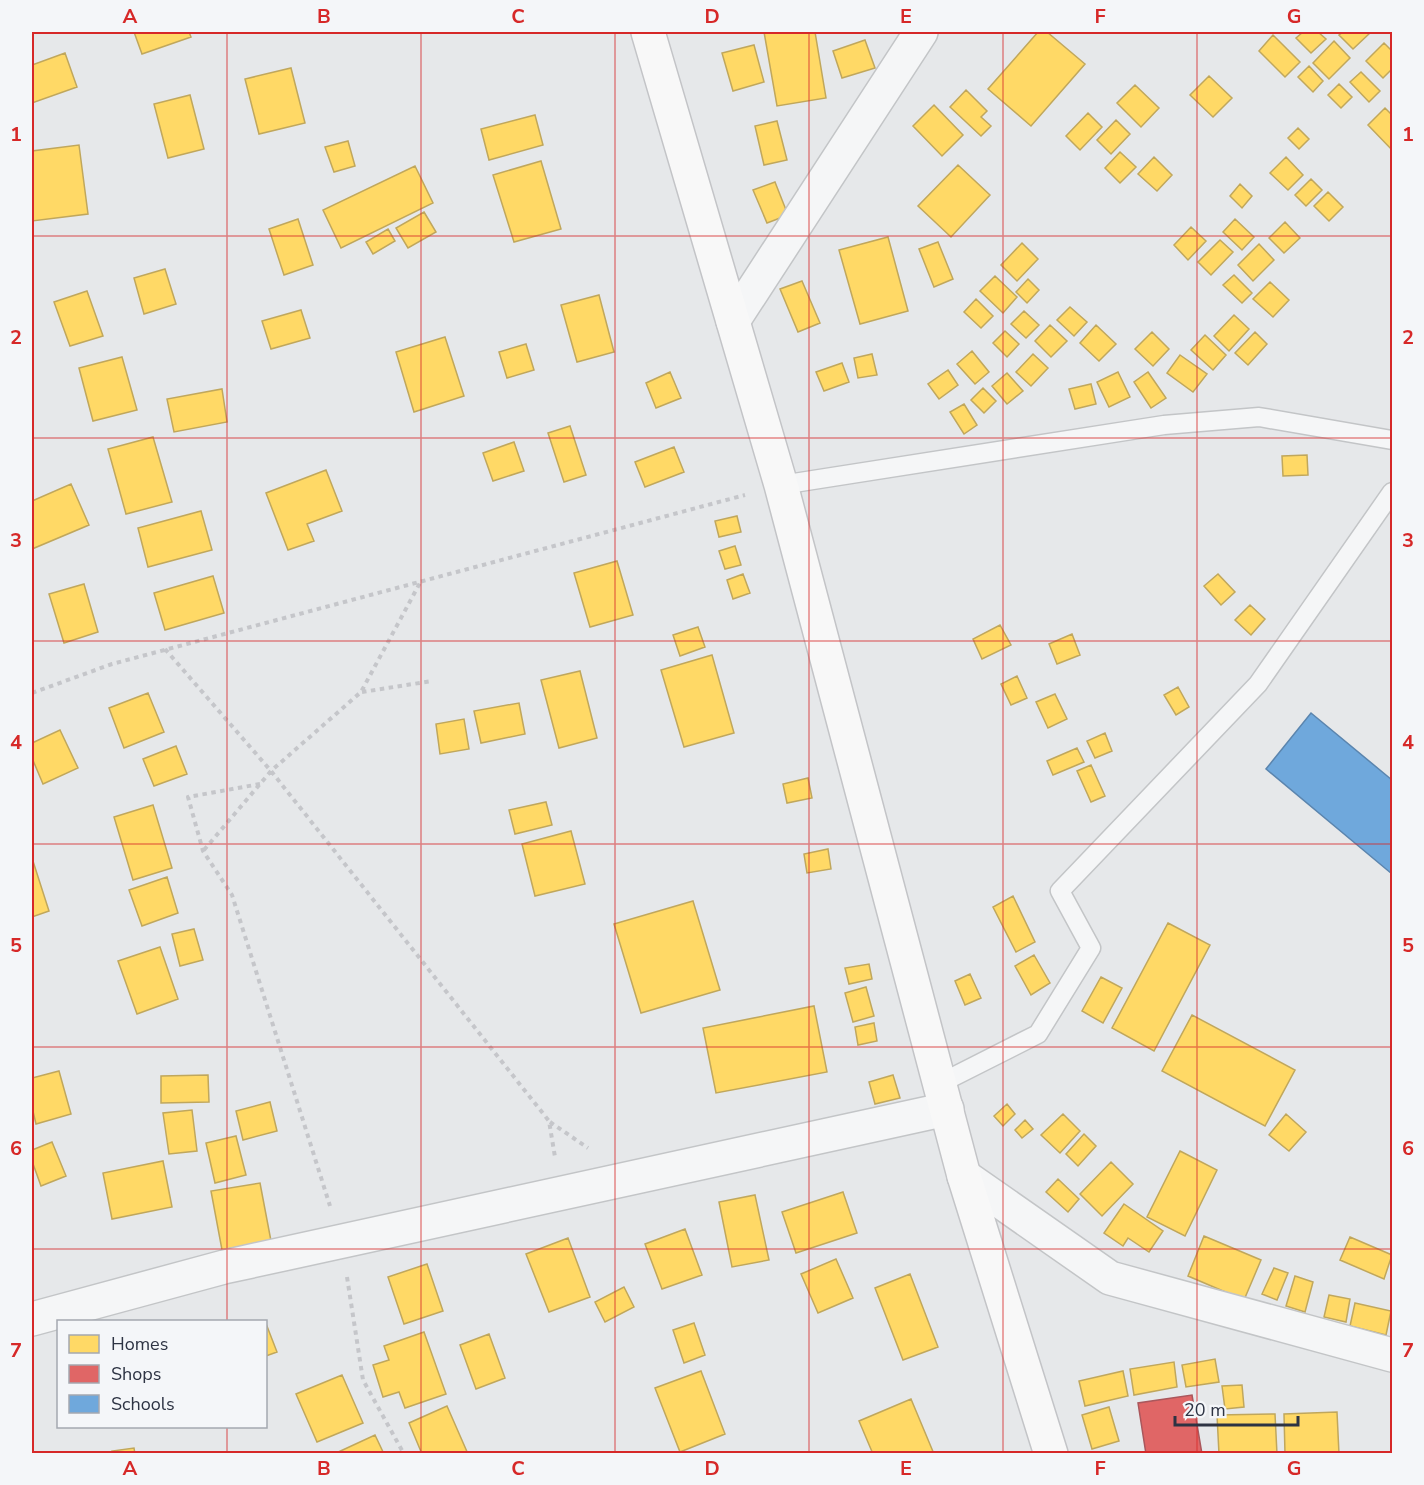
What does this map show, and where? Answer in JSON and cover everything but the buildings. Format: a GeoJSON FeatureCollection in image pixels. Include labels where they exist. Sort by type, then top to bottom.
{"type":"FeatureCollection","features":[{"type":"Feature","properties":{"kind":"main road"},"geometry":{"type":"LineString","coordinates":[[648,32],[781,485],[964,1176],[1052,1454]]}},
{"type":"Feature","properties":{"kind":"street"},"geometry":{"type":"LineString","coordinates":[[733,321],[921,32]]}},
{"type":"Feature","properties":{"kind":"street"},"geometry":{"type":"LineString","coordinates":[[32,1319],[224,1267],[562,1193],[943,1096]]}},
{"type":"Feature","properties":{"kind":"street"},"geometry":{"type":"LineString","coordinates":[[964,1176],[1110,1278],[1392,1356]]}},
{"type":"Feature","properties":{"kind":"lane"},"geometry":{"type":"LineString","coordinates":[[781,485],[1164,425],[1259,417],[1392,440]]}},
{"type":"Feature","properties":{"kind":"lane"},"geometry":{"type":"LineString","coordinates":[[943,1096],[1038,1034],[1091,948],[1060,891],[1258,684],[1392,492]]}},
{"type":"Feature","properties":{"kind":"path"},"geometry":{"type":"LineString","coordinates":[[32,693],[112,664],[165,649],[781,485]]}},
{"type":"Feature","properties":{"kind":"path"},"geometry":{"type":"LineString","coordinates":[[203,851],[271,771],[361,692],[421,581]]}},
{"type":"Feature","properties":{"kind":"path"},"geometry":{"type":"LineString","coordinates":[[165,649],[271,771],[549,1121],[562,1193]]}},
{"type":"Feature","properties":{"kind":"path"},"geometry":{"type":"LineString","coordinates":[[361,692],[432,681]]}},
{"type":"Feature","properties":{"kind":"path"},"geometry":{"type":"LineString","coordinates":[[260,784],[188,797],[203,851],[232,895],[342,1242],[363,1380],[404,1454]]}}]}
